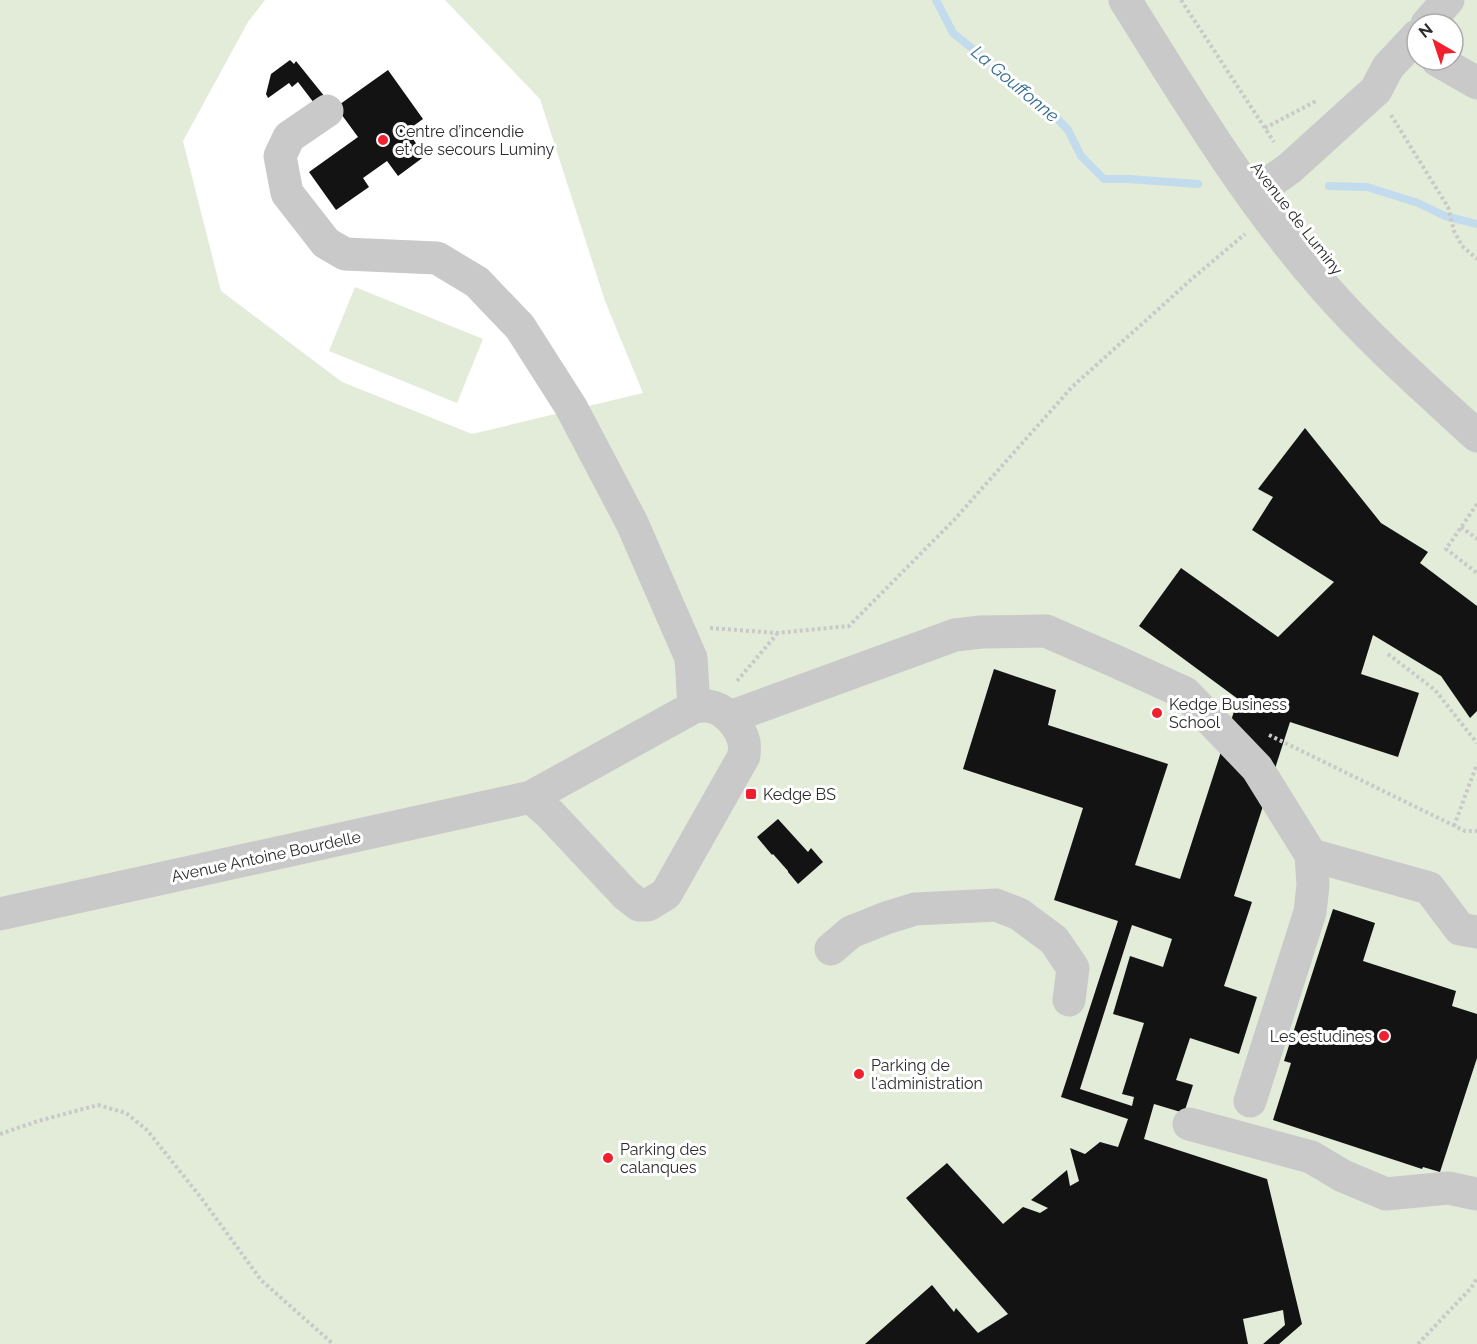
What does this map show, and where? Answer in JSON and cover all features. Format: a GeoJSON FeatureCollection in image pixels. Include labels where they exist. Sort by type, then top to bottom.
{"type":"FeatureCollection","features":[{"type":"Feature","properties":{"kind":"street"},"geometry":{"type":"LineString","coordinates":[[1125,0],[1223,155],[1266,215],[1324,287],[1364,331],[1477,436]]}},
{"type":"Feature","properties":{"kind":"street","name":"Avenue de Luminy"},"geometry":{"type":"LineString","coordinates":[[1149,0],[1239,143],[1338,272],[1378,315],[1477,408]]}},
{"type":"Feature","properties":{"kind":"street"},"geometry":{"type":"LineString","coordinates":[[1269,183],[1290,168],[1376,90],[1388,67],[1405,55]]}},
{"type":"Feature","properties":{"kind":"street"},"geometry":{"type":"LineString","coordinates":[[1462,72],[1477,83]]}},
{"type":"Feature","properties":{"kind":"street"},"geometry":{"type":"LineString","coordinates":[[327,111],[289,138],[280,156],[287,193],[326,243],[345,254],[437,258],[477,282],[520,327],[577,418],[632,524],[714,711],[739,730],[745,743],[744,756],[666,894],[648,905],[639,905],[626,895],[551,815],[531,797]]}},
{"type":"Feature","properties":{"kind":"street","name":"Avenue Antoine Bourdelle"},"geometry":{"type":"LineString","coordinates":[[0,914],[531,797],[714,711],[955,635],[981,632],[1046,631],[1185,693],[1257,768],[1311,855]]}},
{"type":"Feature","properties":{"kind":"street"},"geometry":{"type":"LineString","coordinates":[[1250,1101],[1310,912],[1313,885],[1311,855],[1429,888],[1460,929],[1477,932]]}},
{"type":"Feature","properties":{"kind":"street"},"geometry":{"type":"LineString","coordinates":[[831,949],[851,932],[915,909],[996,905],[1019,914],[1054,940],[1073,968],[1070,1000]]}},
{"type":"Feature","properties":{"kind":"street"},"geometry":{"type":"LineString","coordinates":[[1189,1124],[1311,1157],[1343,1176],[1386,1194],[1448,1188],[1477,1194]]}},
{"type":"Feature","properties":{"kind":"path"},"geometry":{"type":"LineString","coordinates":[[1181,0],[1265,128]]}},
{"type":"Feature","properties":{"kind":"path"},"geometry":{"type":"LineString","coordinates":[[1448,207],[1454,231],[1462,246],[1477,259]]}},
{"type":"Feature","properties":{"kind":"path"},"geometry":{"type":"LineString","coordinates":[[676,625],[777,633],[849,626],[954,520],[1072,387],[1266,215]]}},
{"type":"Feature","properties":{"kind":"path"},"geometry":{"type":"LineString","coordinates":[[1477,504],[1446,549],[1477,573]]}},
{"type":"Feature","properties":{"kind":"path"},"geometry":{"type":"LineString","coordinates":[[1461,527],[1477,539]]}},
{"type":"Feature","properties":{"kind":"path"},"geometry":{"type":"LineString","coordinates":[[714,711],[777,633]]}},
{"type":"Feature","properties":{"kind":"path"},"geometry":{"type":"LineString","coordinates":[[1388,654],[1435,690],[1477,743]]}},
{"type":"Feature","properties":{"kind":"path"},"geometry":{"type":"LineString","coordinates":[[1268,734],[1454,826],[1465,831],[1477,831]]}},
{"type":"Feature","properties":{"kind":"path"},"geometry":{"type":"LineString","coordinates":[[1454,826],[1477,764]]}},
{"type":"Feature","properties":{"kind":"path"},"geometry":{"type":"LineString","coordinates":[[0,1134],[98,1105],[126,1113],[147,1130],[202,1199],[261,1280],[333,1344]]}},
{"type":"Feature","properties":{"kind":"path"},"geometry":{"type":"LineString","coordinates":[[1418,1344],[1471,1288],[1477,1278]]}},
{"type":"Feature","properties":{"kind":"green space"},"geometry":{"type":"Polygon","coordinates":[[[0,0],[265,0],[248,22],[183,141],[221,291],[342,382],[472,434],[643,393],[605,301],[540,99],[445,0],[1477,0],[1477,1344],[0,1344],[0,0]]]}},
{"type":"Feature","properties":{"kind":"green space"},"geometry":{"type":"Polygon","coordinates":[[[355,287],[483,339],[457,403],[329,351],[355,287]]]}},
{"type":"Feature","properties":{"kind":"building"},"geometry":{"type":"Polygon","coordinates":[[[290,60],[294,64],[296,61],[325,97],[314,103],[298,82],[292,87],[289,83],[268,98],[266,94],[271,74],[290,60]]]}},
{"type":"Feature","properties":{"kind":"building","name":"Centre d’incendie et de secours Luminy"},"geometry":{"type":"Polygon","coordinates":[[[388,70],[423,119],[405,132],[425,156],[398,176],[387,161],[363,178],[369,187],[336,210],[309,172],[358,137],[336,107],[388,70]]]}},
{"type":"Feature","properties":{"kind":"building"},"geometry":{"type":"Polygon","coordinates":[[[1305,428],[1381,523],[1428,552],[1420,563],[1477,606],[1477,711],[1470,718],[1441,676],[1373,635],[1361,674],[1419,693],[1398,757],[1290,722],[1234,896],[1252,902],[1224,986],[1257,997],[1239,1054],[1190,1038],[1176,1080],[1193,1085],[1184,1113],[1154,1104],[1144,1139],[1267,1179],[1302,1324],[1279,1344],[1263,1344],[1285,1325],[1283,1310],[1243,1319],[1248,1344],[865,1344],[932,1285],[954,1312],[956,1308],[978,1333],[1008,1314],[906,1198],[947,1163],[1003,1224],[1023,1207],[1040,1213],[1048,1208],[1031,1200],[1067,1170],[1070,1186],[1079,1181],[1070,1148],[1085,1154],[1100,1142],[1118,1147],[1128,1119],[1061,1097],[1118,921],[1054,900],[1083,808],[963,769],[994,669],[1056,690],[1048,725],[1168,764],[1135,865],[1180,879],[1238,699],[1139,626],[1181,568],[1278,637],[1334,582],[1252,530],[1273,497],[1258,489],[1305,428]],[[1132,925],[1080,1089],[1132,1106],[1134,1097],[1122,1094],[1144,1023],[1113,1014],[1130,956],[1163,967],[1172,939],[1132,925]]]}},
{"type":"Feature","properties":{"kind":"building"},"geometry":{"type":"Polygon","coordinates":[[[778,819],[808,852],[811,848],[823,862],[798,884],[757,837],[778,819]]]}},
{"type":"Feature","properties":{"kind":"building","name":"Les estudines"},"geometry":{"type":"Polygon","coordinates":[[[1333,909],[1375,923],[1363,961],[1456,991],[1452,1006],[1477,1014],[1477,1058],[1440,1172],[1423,1167],[1422,1169],[1273,1120],[1291,1063],[1284,1061],[1333,909]]]}},
{"type":"Feature","properties":{"kind":"waterway","name":"La Gouffonne"},"geometry":{"type":"LineString","coordinates":[[936,0],[953,33],[1052,113],[1068,130],[1081,156],[1104,179],[1198,184]]}},
{"type":"Feature","properties":{"kind":"waterway","name":"La Gouffonne"},"geometry":{"type":"LineString","coordinates":[[1329,186],[1367,187],[1418,203],[1445,216],[1477,224]]}},
{"type":"Feature","properties":{"kind":"place","name":"Centre d’incendie et de secours Luminy"},"geometry":{"type":"Point","coordinates":[383,140]}},
{"type":"Feature","properties":{"kind":"place","name":"Kedge Business School"},"geometry":{"type":"Point","coordinates":[1157,713]}},
{"type":"Feature","properties":{"kind":"place","name":"Kedge BS"},"geometry":{"type":"Point","coordinates":[751,794]}},
{"type":"Feature","properties":{"kind":"place","name":"Les estudines"},"geometry":{"type":"Point","coordinates":[1384,1036]}},
{"type":"Feature","properties":{"kind":"place","name":"Parking de l'administration"},"geometry":{"type":"Point","coordinates":[859,1074]}},
{"type":"Feature","properties":{"kind":"place","name":"Parking des calanques"},"geometry":{"type":"Point","coordinates":[608,1158]}}]}
